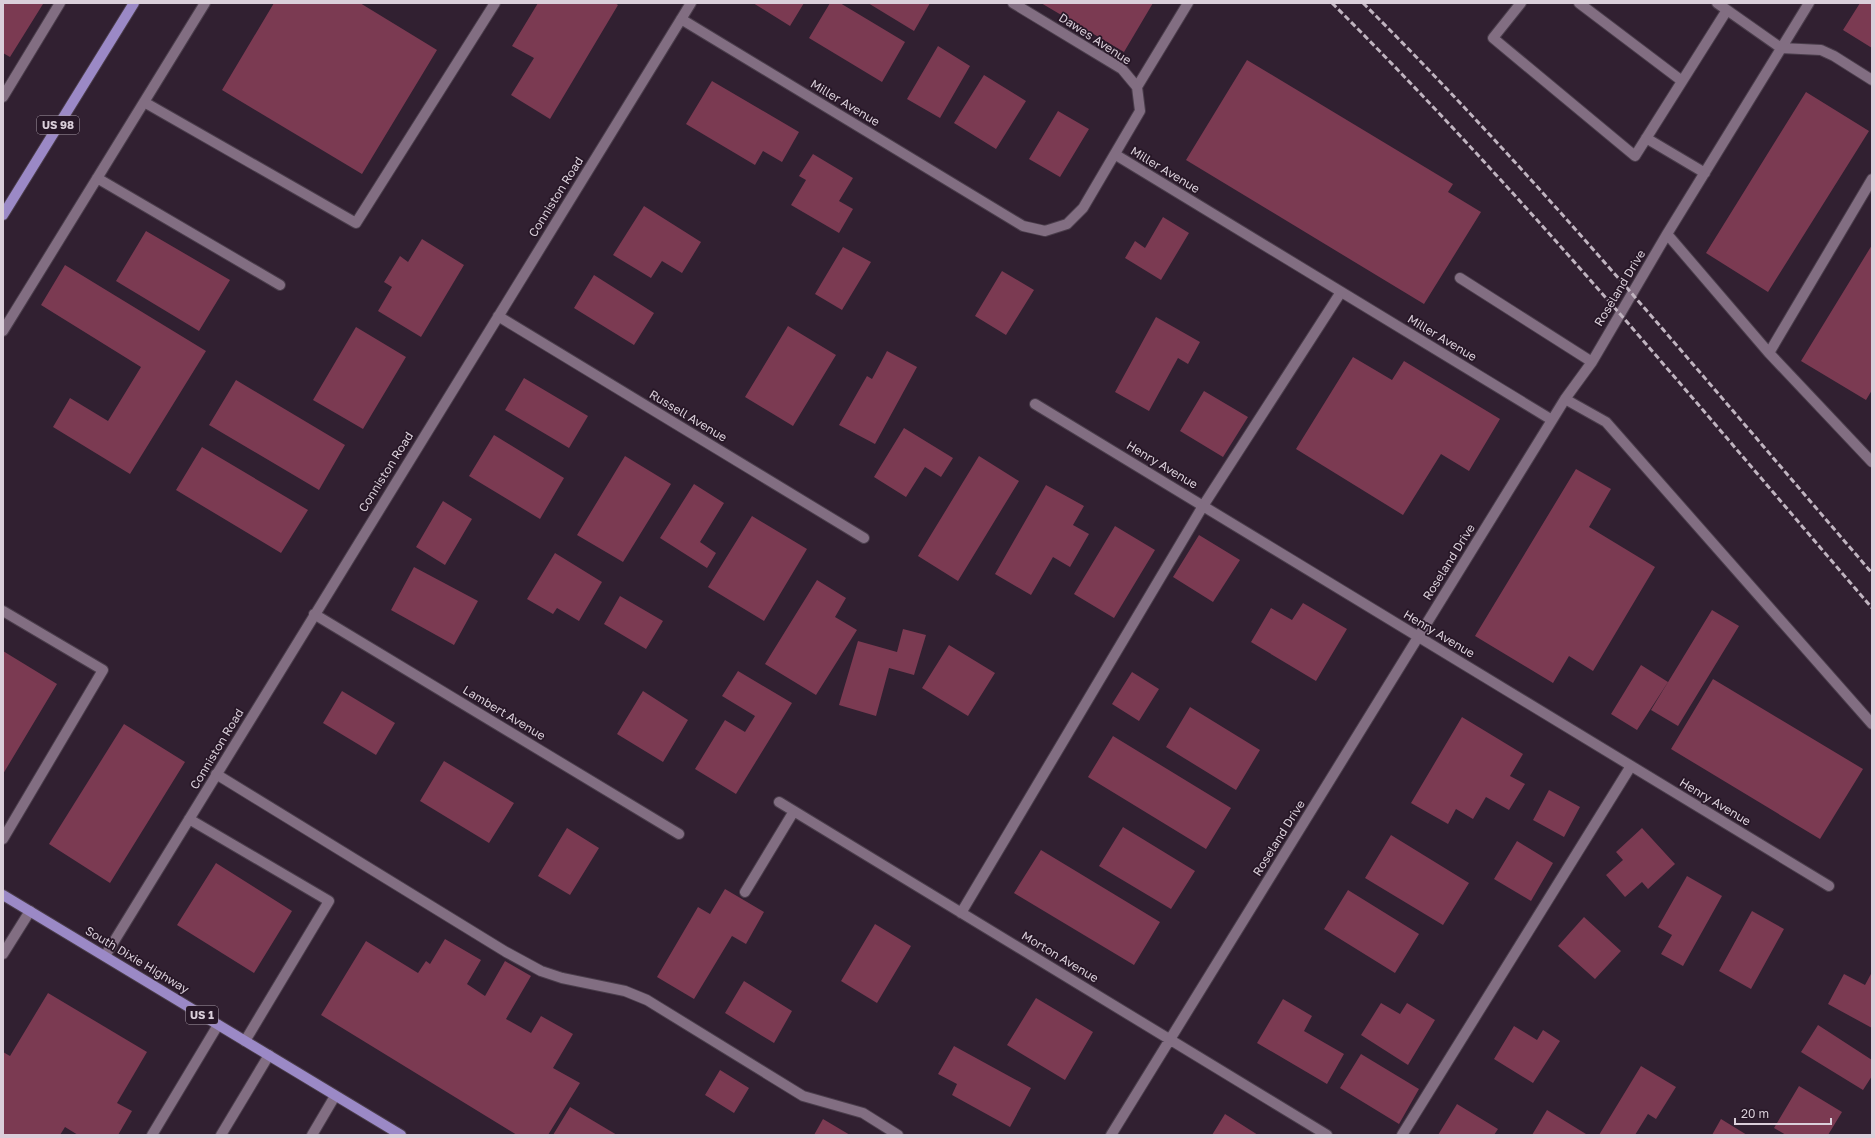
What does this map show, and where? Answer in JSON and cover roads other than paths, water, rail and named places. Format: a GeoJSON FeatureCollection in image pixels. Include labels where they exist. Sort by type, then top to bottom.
{"type":"FeatureCollection","features":[{"type":"Feature","properties":{"kind":"main road","name":"US 98"},"geometry":{"type":"LineString","coordinates":[[3,215],[134,3]]}},
{"type":"Feature","properties":{"kind":"main road","name":"South Dixie Highway"},"geometry":{"type":"LineString","coordinates":[[3,895],[399,1134]]}},
{"type":"Feature","properties":{"kind":"street"},"geometry":{"type":"LineString","coordinates":[[3,96],[60,3]]}},
{"type":"Feature","properties":{"kind":"street"},"geometry":{"type":"LineString","coordinates":[[3,332],[205,3]]}},
{"type":"Feature","properties":{"kind":"street"},"geometry":{"type":"LineString","coordinates":[[144,102],[356,223],[495,3]]}},
{"type":"Feature","properties":{"kind":"street","name":"Conniston Road"},"geometry":{"type":"LineString","coordinates":[[105,956],[691,3]]}},
{"type":"Feature","properties":{"kind":"street","name":"Dawes Avenue"},"geometry":{"type":"LineString","coordinates":[[1012,3],[1122,69],[1137,87]]}},
{"type":"Feature","properties":{"kind":"street"},"geometry":{"type":"LineString","coordinates":[[1116,155],[1140,110],[1137,87],[1188,3]]}},
{"type":"Feature","properties":{"kind":"street"},"geometry":{"type":"LineString","coordinates":[[1520,3],[1493,38],[1634,156],[1727,10]]}},
{"type":"Feature","properties":{"kind":"street"},"geometry":{"type":"LineString","coordinates":[[1579,3],[1682,81]]}},
{"type":"Feature","properties":{"kind":"street"},"geometry":{"type":"LineString","coordinates":[[1717,3],[1781,48],[1821,50],[1834,56],[1872,80]]}},
{"type":"Feature","properties":{"kind":"street","name":"Roseland Drive"},"geometry":{"type":"LineString","coordinates":[[1111,1135],[1565,399],[1592,362],[1667,234],[1809,3]]}},
{"type":"Feature","properties":{"kind":"street","name":"Miller Avenue"},"geometry":{"type":"LineString","coordinates":[[681,19],[1023,226],[1045,231],[1067,224],[1083,208],[1116,155],[1552,420]]}},
{"type":"Feature","properties":{"kind":"street"},"geometry":{"type":"LineString","coordinates":[[1646,138],[1705,173]]}},
{"type":"Feature","properties":{"kind":"street"},"geometry":{"type":"LineString","coordinates":[[97,178],[280,285]]}},
{"type":"Feature","properties":{"kind":"street"},"geometry":{"type":"LineString","coordinates":[[1769,353],[1872,179]]}},
{"type":"Feature","properties":{"kind":"street"},"geometry":{"type":"LineString","coordinates":[[1667,234],[1769,353],[1872,462]]}},
{"type":"Feature","properties":{"kind":"street"},"geometry":{"type":"LineString","coordinates":[[1460,278],[1592,362]]}},
{"type":"Feature","properties":{"kind":"street"},"geometry":{"type":"LineString","coordinates":[[961,913],[1203,506],[1341,292]]}},
{"type":"Feature","properties":{"kind":"street","name":"Russell Avenue"},"geometry":{"type":"LineString","coordinates":[[498,316],[864,538]]}},
{"type":"Feature","properties":{"kind":"street"},"geometry":{"type":"LineString","coordinates":[[1565,399],[1606,422],[1872,724]]}},
{"type":"Feature","properties":{"kind":"street","name":"Henry Avenue"},"geometry":{"type":"LineString","coordinates":[[1035,404],[1828,886]]}},
{"type":"Feature","properties":{"kind":"street"},"geometry":{"type":"LineString","coordinates":[[3,611],[104,670],[3,838]]}},
{"type":"Feature","properties":{"kind":"street","name":"Lambert Avenue"},"geometry":{"type":"LineString","coordinates":[[314,614],[679,834]]}},
{"type":"Feature","properties":{"kind":"street"},"geometry":{"type":"LineString","coordinates":[[1402,1135],[1631,766]]}},
{"type":"Feature","properties":{"kind":"street"},"geometry":{"type":"LineString","coordinates":[[216,774],[506,952],[534,967],[562,978],[625,991],[647,1000],[802,1096],[863,1113],[898,1135]]}},
{"type":"Feature","properties":{"kind":"street","name":"Morton Avenue"},"geometry":{"type":"LineString","coordinates":[[779,802],[1327,1135]]}},
{"type":"Feature","properties":{"kind":"street"},"geometry":{"type":"LineString","coordinates":[[745,892],[794,811]]}},
{"type":"Feature","properties":{"kind":"street"},"geometry":{"type":"LineString","coordinates":[[189,819],[329,901],[245,1041]]}},
{"type":"Feature","properties":{"kind":"street"},"geometry":{"type":"LineString","coordinates":[[3,954],[30,911]]}},
{"type":"Feature","properties":{"kind":"street"},"geometry":{"type":"LineString","coordinates":[[152,1135],[218,1025]]}},
{"type":"Feature","properties":{"kind":"street"},"geometry":{"type":"LineString","coordinates":[[221,1135],[269,1055]]}},
{"type":"Feature","properties":{"kind":"street"},"geometry":{"type":"LineString","coordinates":[[312,1135],[335,1096]]}},
{"type":"Feature","properties":{"kind":"railway"},"geometry":{"type":"LineString","coordinates":[[1332,3],[1473,149],[1541,224],[1872,608]]}},
{"type":"Feature","properties":{"kind":"railway"},"geometry":{"type":"LineString","coordinates":[[1363,3],[1430,71],[1559,211],[1623,283],[1872,573]]}}]}
